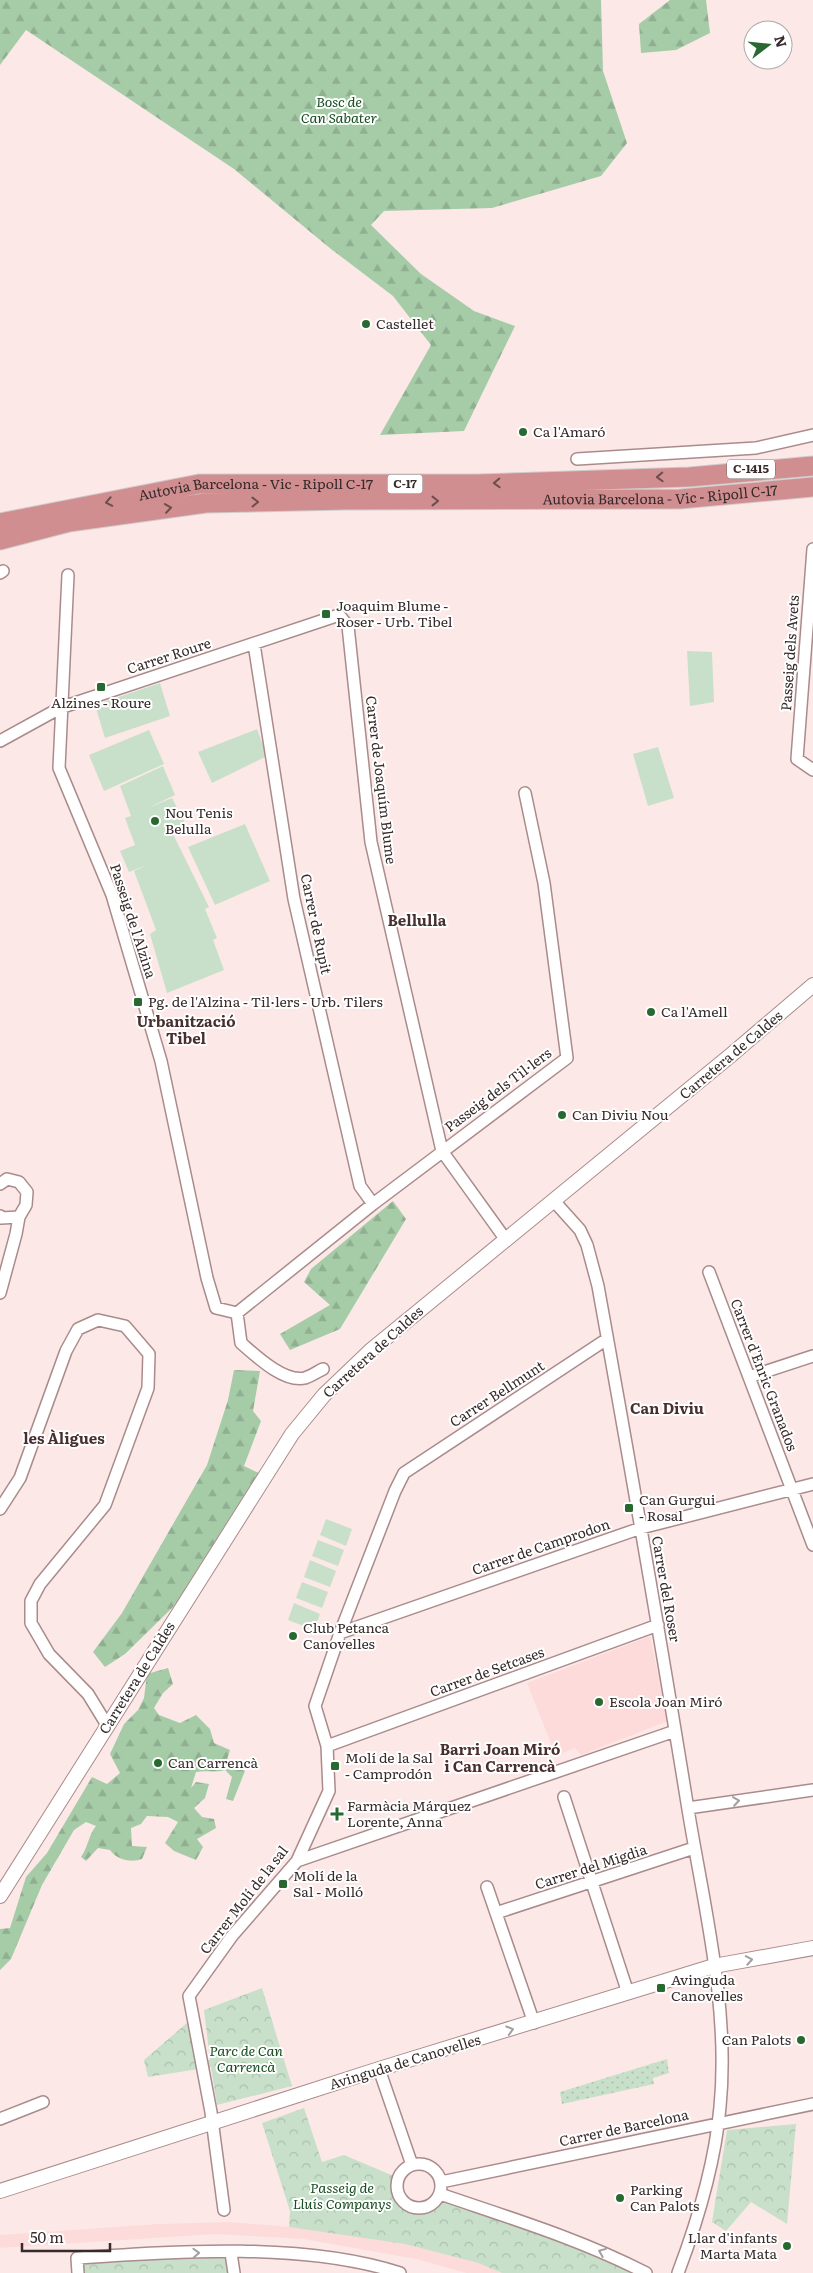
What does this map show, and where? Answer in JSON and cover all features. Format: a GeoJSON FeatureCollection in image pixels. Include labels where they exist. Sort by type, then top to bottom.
{"type":"FeatureCollection","features":[{"type":"Feature","properties":{"kind":"highway","name":"C-1415"},"geometry":{"type":"LineString","coordinates":[[690,476],[813,461]]}},
{"type":"Feature","properties":{"kind":"highway","name":"Autovia Barcelona - Vic - Ripoll C-17"},"geometry":{"type":"LineString","coordinates":[[0,523],[199,484],[478,484],[690,476],[813,466]]}},
{"type":"Feature","properties":{"kind":"highway","name":"Autovia Barcelona - Vic - Ripoll C-17"},"geometry":{"type":"LineString","coordinates":[[0,540],[69,522],[206,503],[345,500],[680,499],[813,487]]}},
{"type":"Feature","properties":{"kind":"highway"},"geometry":{"type":"LineString","coordinates":[[680,499],[754,503],[813,499]]}},
{"type":"Feature","properties":{"kind":"street"},"geometry":{"type":"LineString","coordinates":[[577,459],[756,448],[813,435]]}},
{"type":"Feature","properties":{"kind":"street","name":"Passeig dels Avets"},"geometry":{"type":"LineString","coordinates":[[813,549],[798,759],[813,770]]}},
{"type":"Feature","properties":{"kind":"street","name":"Passeig de l'Alzina"},"geometry":{"type":"LineString","coordinates":[[68,575],[60,708],[59,768],[112,895],[159,1052],[207,1278],[216,1308],[237,1313]]}},
{"type":"Feature","properties":{"kind":"street","name":"Carrer Roure"},"geometry":{"type":"LineString","coordinates":[[0,742],[60,708],[339,615],[348,626]]}},
{"type":"Feature","properties":{"kind":"street","name":"Carrer de Joaquím Blume"},"geometry":{"type":"LineString","coordinates":[[348,626],[371,842],[442,1151],[506,1240]]}},
{"type":"Feature","properties":{"kind":"street","name":"Carrer de Rupit"},"geometry":{"type":"LineString","coordinates":[[254,644],[294,898],[360,1186],[374,1204]]}},
{"type":"Feature","properties":{"kind":"street","name":"Passeig dels Til·lers"},"geometry":{"type":"LineString","coordinates":[[237,1313],[442,1151],[567,1058],[544,882],[525,793]]}},
{"type":"Feature","properties":{"kind":"street","name":"Carretera de Caldes"},"geometry":{"type":"LineString","coordinates":[[0,1896],[300,1424],[324,1395],[370,1351],[554,1201],[813,985]]}},
{"type":"Feature","properties":{"kind":"street"},"geometry":{"type":"LineString","coordinates":[[0,1184],[7,1179],[19,1182],[27,1192],[26,1205],[19,1217],[0,1293]]}},
{"type":"Feature","properties":{"kind":"street","name":"Carrer del Roser"},"geometry":{"type":"LineString","coordinates":[[554,1201],[580,1230],[598,1286],[658,1625],[714,1966],[722,2030],[718,2123],[710,2170],[694,2231],[678,2273]]}},
{"type":"Feature","properties":{"kind":"street"},"geometry":{"type":"LineString","coordinates":[[0,1216],[1,1218],[19,1217]]}},
{"type":"Feature","properties":{"kind":"street","name":"Carrer d'Enric Granados"},"geometry":{"type":"LineString","coordinates":[[709,1272],[813,1545]]}},
{"type":"Feature","properties":{"kind":"street"},"geometry":{"type":"LineString","coordinates":[[237,1313],[241,1343],[266,1365],[288,1376],[304,1378],[323,1369]]}},
{"type":"Feature","properties":{"kind":"street"},"geometry":{"type":"LineString","coordinates":[[0,1509],[20,1478],[66,1351],[78,1329],[98,1320],[125,1326],[149,1354],[148,1388],[105,1505],[40,1584],[31,1601],[31,1623],[49,1654],[88,1694],[107,1725]]}},
{"type":"Feature","properties":{"kind":"street","name":"Carrer Bellmunt"},"geometry":{"type":"LineString","coordinates":[[404,1473],[607,1339]]}},
{"type":"Feature","properties":{"kind":"street"},"geometry":{"type":"LineString","coordinates":[[749,1377],[813,1356]]}},
{"type":"Feature","properties":{"kind":"street","name":"Carrer Molí de la sal"},"geometry":{"type":"LineString","coordinates":[[224,2210],[212,2124],[189,1996],[232,1936],[297,1861],[329,1791],[327,1746],[315,1706],[340,1633],[395,1491],[404,1473]]}},
{"type":"Feature","properties":{"kind":"street","name":"Carrer de Camprodon"},"geometry":{"type":"LineString","coordinates":[[340,1633],[641,1528],[813,1484]]}},
{"type":"Feature","properties":{"kind":"street","name":"Carrer de Setcases"},"geometry":{"type":"LineString","coordinates":[[327,1746],[658,1625]]}},
{"type":"Feature","properties":{"kind":"street"},"geometry":{"type":"LineString","coordinates":[[297,1861],[675,1731]]}},
{"type":"Feature","properties":{"kind":"street"},"geometry":{"type":"LineString","coordinates":[[688,1808],[813,1790]]}},
{"type":"Feature","properties":{"kind":"street"},"geometry":{"type":"LineString","coordinates":[[564,1797],[628,1993]]}},
{"type":"Feature","properties":{"kind":"street","name":"Carrer del Migdia"},"geometry":{"type":"LineString","coordinates":[[496,1914],[694,1848]]}},
{"type":"Feature","properties":{"kind":"street"},"geometry":{"type":"LineString","coordinates":[[487,1887],[534,2023]]}},
{"type":"Feature","properties":{"kind":"street","name":"Avinguda de Canovelles"},"geometry":{"type":"LineString","coordinates":[[0,2191],[379,2069],[534,2023],[714,1966],[813,1948]]}},
{"type":"Feature","properties":{"kind":"street"},"geometry":{"type":"LineString","coordinates":[[379,2069],[412,2165]]}},
{"type":"Feature","properties":{"kind":"street"},"geometry":{"type":"LineString","coordinates":[[0,2118],[43,2102]]}},
{"type":"Feature","properties":{"kind":"street","name":"Carrer de Barcelona"},"geometry":{"type":"LineString","coordinates":[[440,2188],[718,2123],[813,2104]]}},
{"type":"Feature","properties":{"kind":"street"},"geometry":{"type":"LineString","coordinates":[[412,2165],[427,2165],[438,2175],[440,2188],[431,2205],[417,2209],[403,2203],[399,2197],[396,2184],[401,2172],[412,2165]]}},
{"type":"Feature","properties":{"kind":"street"},"geometry":{"type":"LineString","coordinates":[[440,2188],[616,2258],[646,2273]]}},
{"type":"Feature","properties":{"kind":"street"},"geometry":{"type":"LineString","coordinates":[[78,2273],[78,2258],[231,2253],[293,2253],[400,2273]]}},
{"type":"Feature","properties":{"kind":"street"},"geometry":{"type":"LineString","coordinates":[[231,2253],[234,2273]]}},
{"type":"Feature","properties":{"kind":"shaded area","name":"Escola Joan Miró"},"geometry":{"type":"Polygon","coordinates":[[[650,1636],[668,1721],[581,1755],[575,1748],[556,1756],[527,1683],[650,1636]]]}},
{"type":"Feature","properties":{"kind":"shaded area"},"geometry":{"type":"Polygon","coordinates":[[[229,2222],[304,2228],[405,2244],[478,2263],[502,2273],[466,2273],[416,2259],[303,2239],[215,2234],[0,2248],[0,2235],[158,2224],[229,2222]]]}},
{"type":"Feature","properties":{"kind":"green space","name":"Bosc de Can Sabater"},"geometry":{"type":"Polygon","coordinates":[[[0,0],[601,0],[603,71],[627,143],[601,176],[492,208],[384,211],[371,225],[421,274],[474,311],[515,326],[464,431],[380,435],[431,345],[393,296],[331,249],[234,169],[26,30],[0,65],[0,0]]]}},
{"type":"Feature","properties":{"kind":"green space"},"geometry":{"type":"Polygon","coordinates":[[[670,0],[706,0],[710,33],[676,50],[641,53],[639,24],[670,0]]]}},
{"type":"Feature","properties":{"kind":"green space"},"geometry":{"type":"Polygon","coordinates":[[[687,651],[712,652],[714,702],[690,706],[687,651]]]}},
{"type":"Feature","properties":{"kind":"green space"},"geometry":{"type":"Polygon","coordinates":[[[160,683],[170,716],[105,738],[95,705],[160,683]]]}},
{"type":"Feature","properties":{"kind":"green space"},"geometry":{"type":"Polygon","coordinates":[[[257,729],[267,756],[212,783],[198,752],[257,729]]]}},
{"type":"Feature","properties":{"kind":"green space"},"geometry":{"type":"Polygon","coordinates":[[[149,730],[164,764],[104,791],[89,755],[149,730]]]}},
{"type":"Feature","properties":{"kind":"green space"},"geometry":{"type":"Polygon","coordinates":[[[658,747],[674,798],[648,806],[633,754],[658,747]]]}},
{"type":"Feature","properties":{"kind":"green space"},"geometry":{"type":"Polygon","coordinates":[[[163,766],[175,795],[148,808],[172,798],[185,823],[171,830],[209,907],[205,909],[217,938],[213,940],[224,970],[167,993],[150,934],[156,930],[134,871],[147,865],[129,872],[120,851],[135,845],[125,818],[131,816],[120,786],[163,766]]]}},
{"type":"Feature","properties":{"kind":"green space"},"geometry":{"type":"Polygon","coordinates":[[[245,824],[270,881],[215,905],[188,847],[245,824]]]}},
{"type":"Feature","properties":{"kind":"green space"},"geometry":{"type":"Polygon","coordinates":[[[393,1201],[406,1219],[340,1329],[290,1350],[280,1334],[330,1305],[304,1282],[311,1269],[393,1201]]]}},
{"type":"Feature","properties":{"kind":"green space"},"geometry":{"type":"Polygon","coordinates":[[[234,1370],[260,1371],[253,1411],[261,1421],[244,1466],[261,1474],[191,1584],[172,1608],[125,1654],[105,1667],[93,1652],[122,1613],[207,1465],[228,1400],[234,1370]]]}},
{"type":"Feature","properties":{"kind":"green space"},"geometry":{"type":"Polygon","coordinates":[[[326,1519],[352,1529],[346,1546],[320,1535],[326,1519]]]}},
{"type":"Feature","properties":{"kind":"green space"},"geometry":{"type":"Polygon","coordinates":[[[318,1540],[344,1550],[338,1566],[312,1556],[318,1540]]]}},
{"type":"Feature","properties":{"kind":"green space"},"geometry":{"type":"Polygon","coordinates":[[[310,1560],[336,1571],[330,1587],[304,1577],[310,1560]]]}},
{"type":"Feature","properties":{"kind":"green space"},"geometry":{"type":"Polygon","coordinates":[[[302,1582],[328,1592],[322,1608],[296,1598],[302,1582]]]}},
{"type":"Feature","properties":{"kind":"green space"},"geometry":{"type":"Polygon","coordinates":[[[294,1603],[320,1614],[314,1630],[288,1620],[294,1603]]]}},
{"type":"Feature","properties":{"kind":"green space"},"geometry":{"type":"Polygon","coordinates":[[[168,1668],[173,1684],[163,1693],[154,1708],[159,1715],[180,1723],[196,1715],[210,1729],[214,1743],[230,1750],[226,1763],[245,1771],[233,1801],[226,1799],[232,1777],[225,1770],[196,1772],[191,1788],[196,1782],[209,1784],[205,1798],[194,1808],[202,1817],[214,1819],[216,1828],[197,1839],[203,1847],[196,1860],[174,1851],[165,1843],[178,1822],[168,1817],[147,1816],[141,1824],[131,1828],[132,1846],[147,1847],[142,1859],[138,1860],[124,1860],[110,1850],[98,1848],[86,1861],[81,1857],[96,1826],[86,1822],[74,1830],[42,1885],[11,1959],[0,1970],[0,1929],[10,1928],[26,1877],[47,1853],[92,1777],[107,1784],[120,1773],[110,1754],[124,1724],[138,1710],[144,1698],[147,1674],[168,1668]]]}},
{"type":"Feature","properties":{"kind":"green space","name":"Parc de Can Carrencà"},"geometry":{"type":"Polygon","coordinates":[[[262,1988],[292,2086],[217,2105],[211,2067],[148,2077],[144,2060],[188,2022],[196,2061],[210,2060],[204,2010],[262,1988]]]}},
{"type":"Feature","properties":{"kind":"green space"},"geometry":{"type":"Polygon","coordinates":[[[667,2059],[669,2073],[653,2078],[654,2084],[562,2104],[560,2092],[667,2059]]]}},
{"type":"Feature","properties":{"kind":"green space","name":"Passeig de Lluís Companys"},"geometry":{"type":"Polygon","coordinates":[[[304,2108],[322,2162],[344,2155],[396,2177],[394,2182],[395,2191],[408,2210],[431,2209],[441,2198],[540,2230],[644,2273],[502,2273],[478,2263],[405,2244],[289,2227],[290,2211],[262,2123],[304,2108]]]}},
{"type":"Feature","properties":{"kind":"green space"},"geometry":{"type":"Polygon","coordinates":[[[796,2124],[787,2224],[751,2202],[726,2231],[712,2222],[727,2130],[796,2124]]]}},
{"type":"Feature","properties":{"kind":"green space"},"geometry":{"type":"Polygon","coordinates":[[[83,2257],[231,2257],[234,2273],[84,2273],[83,2257]]]}},
{"type":"Feature","properties":{"kind":"place","name":"Castellet"},"geometry":{"type":"Point","coordinates":[366,324]}},
{"type":"Feature","properties":{"kind":"place","name":"Ca l'Amaró"},"geometry":{"type":"Point","coordinates":[523,432]}},
{"type":"Feature","properties":{"kind":"place","name":"Joaquim Blume - Roser - Urb. Tibel"},"geometry":{"type":"Point","coordinates":[326,614]}},
{"type":"Feature","properties":{"kind":"place","name":"Alzines - Roure"},"geometry":{"type":"Point","coordinates":[101,687]}},
{"type":"Feature","properties":{"kind":"place","name":"Nou Tenis Belulla"},"geometry":{"type":"Point","coordinates":[155,821]}},
{"type":"Feature","properties":{"kind":"place","name":"Pg. de l'Alzina - Til·lers - Urb. Tilers"},"geometry":{"type":"Point","coordinates":[138,1002]}},
{"type":"Feature","properties":{"kind":"place","name":"Ca l'Amell"},"geometry":{"type":"Point","coordinates":[651,1012]}},
{"type":"Feature","properties":{"kind":"place","name":"Can Diviu Nou"},"geometry":{"type":"Point","coordinates":[562,1115]}},
{"type":"Feature","properties":{"kind":"place","name":"Can Gurgui - Rosal"},"geometry":{"type":"Point","coordinates":[629,1508]}},
{"type":"Feature","properties":{"kind":"place","name":"Club Petanca Canovelles"},"geometry":{"type":"Point","coordinates":[293,1636]}},
{"type":"Feature","properties":{"kind":"place","name":"Escola Joan Miró"},"geometry":{"type":"Point","coordinates":[599,1702]}},
{"type":"Feature","properties":{"kind":"place","name":"Can Carrencà"},"geometry":{"type":"Point","coordinates":[158,1763]}},
{"type":"Feature","properties":{"kind":"place","name":"Molí de la Sal - Camprodón"},"geometry":{"type":"Point","coordinates":[335,1766]}},
{"type":"Feature","properties":{"kind":"place","name":"Farmàcia Márquez Lorente, Anna"},"geometry":{"type":"Point","coordinates":[337,1814]}},
{"type":"Feature","properties":{"kind":"place","name":"Molí de la Sal - Molló"},"geometry":{"type":"Point","coordinates":[283,1884]}},
{"type":"Feature","properties":{"kind":"place","name":"Avinguda Canovelles"},"geometry":{"type":"Point","coordinates":[661,1988]}},
{"type":"Feature","properties":{"kind":"place","name":"Can Palots"},"geometry":{"type":"Point","coordinates":[801,2040]}},
{"type":"Feature","properties":{"kind":"place","name":"Parking Can Palots"},"geometry":{"type":"Point","coordinates":[620,2198]}},
{"type":"Feature","properties":{"kind":"place","name":"Llar d'infants Marta Mata"},"geometry":{"type":"Point","coordinates":[787,2246]}},
{"type":"Feature","properties":{"kind":"district","name":"Bellulla"},"geometry":{"type":"Point","coordinates":[417,921]}},
{"type":"Feature","properties":{"kind":"district","name":"Urbanització Tibel"},"geometry":{"type":"Point","coordinates":[186,1030]}},
{"type":"Feature","properties":{"kind":"district","name":"Can Diviu"},"geometry":{"type":"Point","coordinates":[667,1409]}},
{"type":"Feature","properties":{"kind":"district","name":"les Àligues"},"geometry":{"type":"Point","coordinates":[64,1439]}},
{"type":"Feature","properties":{"kind":"district","name":"Barri Joan Miró i Can Carrencà"},"geometry":{"type":"Point","coordinates":[500,1758]}}]}
